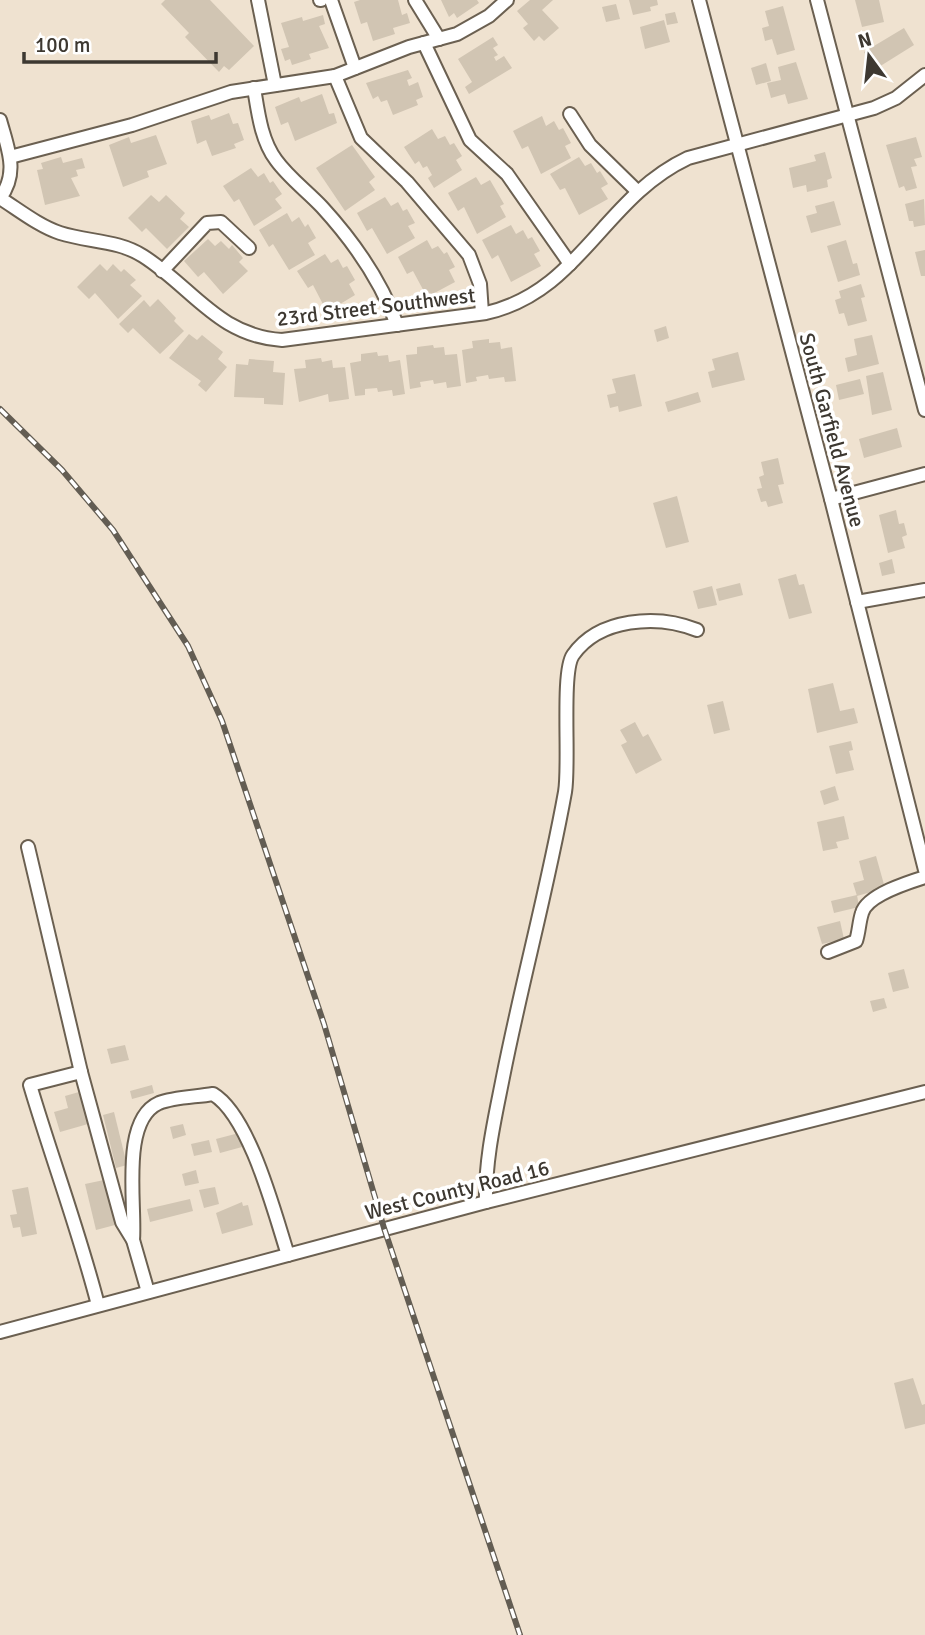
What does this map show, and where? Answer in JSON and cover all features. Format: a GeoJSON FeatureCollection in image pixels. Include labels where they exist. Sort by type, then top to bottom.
{"type":"FeatureCollection","features":[{"type":"Feature","properties":{"kind":"street"},"geometry":{"type":"LineString","coordinates":[[258,0],[275,85]]}},
{"type":"Feature","properties":{"kind":"street"},"geometry":{"type":"LineString","coordinates":[[331,0],[355,68]]}},
{"type":"Feature","properties":{"kind":"street"},"geometry":{"type":"LineString","coordinates":[[415,0],[439,39]]}},
{"type":"Feature","properties":{"kind":"street"},"geometry":{"type":"LineString","coordinates":[[10,157],[132,125],[230,92],[335,76],[474,26],[507,0]]}},
{"type":"Feature","properties":{"kind":"street","name":"South Garfield Avenue"},"geometry":{"type":"LineString","coordinates":[[699,0],[831,499],[925,870]]}},
{"type":"Feature","properties":{"kind":"street"},"geometry":{"type":"LineString","coordinates":[[817,0],[925,410]]}},
{"type":"Feature","properties":{"kind":"street"},"geometry":{"type":"LineString","coordinates":[[424,43],[470,140],[507,174],[570,264]]}},
{"type":"Feature","properties":{"kind":"street","name":"23rd Street Southwest"},"geometry":{"type":"LineString","coordinates":[[0,198],[46,227],[128,247],[162,271],[228,326],[265,339],[282,340],[513,307],[537,294],[570,264],[637,191],[676,164],[887,103],[925,75]]}},
{"type":"Feature","properties":{"kind":"street"},"geometry":{"type":"LineString","coordinates":[[335,76],[361,138],[407,183],[429,212],[447,226],[469,255],[480,284],[482,313]]}},
{"type":"Feature","properties":{"kind":"street"},"geometry":{"type":"LineString","coordinates":[[254,88],[260,125],[275,159],[321,206],[350,242],[384,289],[397,324]]}},
{"type":"Feature","properties":{"kind":"street"},"geometry":{"type":"LineString","coordinates":[[570,114],[590,145],[637,191]]}},
{"type":"Feature","properties":{"kind":"street"},"geometry":{"type":"LineString","coordinates":[[0,120],[10,157],[12,180],[0,198]]}},
{"type":"Feature","properties":{"kind":"street"},"geometry":{"type":"LineString","coordinates":[[162,271],[207,223],[221,222],[249,248]]}},
{"type":"Feature","properties":{"kind":"street"},"geometry":{"type":"LineString","coordinates":[[831,499],[925,474]]}},
{"type":"Feature","properties":{"kind":"street"},"geometry":{"type":"LineString","coordinates":[[857,602],[925,590]]}},
{"type":"Feature","properties":{"kind":"street"},"geometry":{"type":"LineString","coordinates":[[486,1202],[485,1172],[492,1134],[566,789],[570,659],[588,636],[608,628],[653,620],[681,623],[697,629]]}},
{"type":"Feature","properties":{"kind":"street"},"geometry":{"type":"LineString","coordinates":[[29,847],[81,1072],[122,1222],[133,1240],[148,1292]]}},
{"type":"Feature","properties":{"kind":"street"},"geometry":{"type":"LineString","coordinates":[[828,952],[856,941],[862,912],[875,899],[906,882],[925,877]]}},
{"type":"Feature","properties":{"kind":"street"},"geometry":{"type":"LineString","coordinates":[[81,1072],[30,1085],[63,1195],[78,1228],[98,1305]]}},
{"type":"Feature","properties":{"kind":"street","name":"West County Road 16"},"geometry":{"type":"LineString","coordinates":[[0,1332],[486,1202],[925,1092]]}},
{"type":"Feature","properties":{"kind":"street"},"geometry":{"type":"LineString","coordinates":[[133,1240],[133,1147],[145,1112],[160,1102],[213,1094],[237,1124],[262,1169],[288,1255]]}},
{"type":"Feature","properties":{"kind":"building"},"geometry":{"type":"Polygon","coordinates":[[[165,0],[210,0],[254,46],[229,70],[224,66],[219,72],[185,37],[189,33],[161,4],[165,0]]]}},
{"type":"Feature","properties":{"kind":"building"},"geometry":{"type":"Polygon","coordinates":[[[398,0],[402,15],[407,13],[410,23],[393,28],[395,34],[373,41],[367,22],[361,24],[354,2],[398,0]]]}},
{"type":"Feature","properties":{"kind":"building"},"geometry":{"type":"Polygon","coordinates":[[[441,0],[477,0],[479,3],[457,18],[454,13],[449,17],[441,0]]]}},
{"type":"Feature","properties":{"kind":"building"},"geometry":{"type":"Polygon","coordinates":[[[530,0],[553,0],[542,10],[559,28],[544,41],[539,36],[534,41],[523,28],[528,24],[517,11],[530,0]]]}},
{"type":"Feature","properties":{"kind":"building"},"geometry":{"type":"Polygon","coordinates":[[[629,0],[657,0],[658,5],[650,7],[651,11],[633,15],[629,0]]]}},
{"type":"Feature","properties":{"kind":"building"},"geometry":{"type":"Polygon","coordinates":[[[855,0],[879,0],[884,22],[862,27],[855,0]]]}},
{"type":"Feature","properties":{"kind":"building"},"geometry":{"type":"Polygon","coordinates":[[[616,4],[620,19],[606,22],[602,7],[616,4]]]}},
{"type":"Feature","properties":{"kind":"building"},"geometry":{"type":"Polygon","coordinates":[[[783,6],[795,50],[777,55],[772,39],[765,41],[762,28],[769,26],[765,11],[783,6]]]}},
{"type":"Feature","properties":{"kind":"building"},"geometry":{"type":"Polygon","coordinates":[[[675,12],[678,23],[667,25],[665,14],[675,12]]]}},
{"type":"Feature","properties":{"kind":"building"},"geometry":{"type":"Polygon","coordinates":[[[323,15],[325,24],[319,26],[329,48],[309,54],[311,59],[292,65],[290,59],[285,61],[281,49],[289,47],[281,23],[302,17],[303,21],[323,15]]]}},
{"type":"Feature","properties":{"kind":"building"},"geometry":{"type":"Polygon","coordinates":[[[664,20],[670,42],[645,49],[640,27],[664,20]]]}},
{"type":"Feature","properties":{"kind":"building"},"geometry":{"type":"Polygon","coordinates":[[[904,28],[914,45],[874,70],[864,52],[904,28]]]}},
{"type":"Feature","properties":{"kind":"building"},"geometry":{"type":"Polygon","coordinates":[[[493,37],[498,45],[493,48],[498,55],[494,57],[496,61],[504,56],[512,68],[469,94],[465,87],[472,82],[458,59],[493,37]]]}},
{"type":"Feature","properties":{"kind":"building"},"geometry":{"type":"Polygon","coordinates":[[[796,62],[808,99],[788,104],[785,94],[771,98],[767,83],[781,80],[778,67],[796,62]]]}},
{"type":"Feature","properties":{"kind":"building"},"geometry":{"type":"Polygon","coordinates":[[[766,63],[771,81],[756,85],[751,68],[766,63]]]}},
{"type":"Feature","properties":{"kind":"building"},"geometry":{"type":"Polygon","coordinates":[[[408,70],[412,78],[407,80],[409,86],[418,82],[423,97],[416,100],[418,105],[393,115],[387,100],[381,102],[378,96],[373,99],[366,83],[408,70]]]}},
{"type":"Feature","properties":{"kind":"building"},"geometry":{"type":"Polygon","coordinates":[[[322,94],[329,114],[334,113],[337,123],[295,141],[288,122],[281,125],[275,107],[299,97],[301,102],[322,94]]]}},
{"type":"Feature","properties":{"kind":"building"},"geometry":{"type":"Polygon","coordinates":[[[229,113],[233,124],[238,123],[244,140],[234,144],[236,148],[212,156],[206,140],[197,144],[191,121],[209,115],[211,120],[229,113]]]}},
{"type":"Feature","properties":{"kind":"building"},"geometry":{"type":"Polygon","coordinates":[[[542,116],[546,126],[554,121],[559,130],[563,128],[571,143],[565,146],[571,158],[541,174],[528,146],[522,149],[513,131],[542,116]]]}},
{"type":"Feature","properties":{"kind":"building"},"geometry":{"type":"Polygon","coordinates":[[[432,129],[438,139],[445,136],[450,145],[454,143],[462,156],[456,160],[462,170],[434,188],[428,178],[432,175],[427,166],[423,168],[419,161],[415,164],[404,147],[432,129]]]}},
{"type":"Feature","properties":{"kind":"building"},"geometry":{"type":"Polygon","coordinates":[[[156,135],[167,164],[147,171],[149,177],[123,187],[109,145],[129,137],[131,143],[156,135]]]}},
{"type":"Feature","properties":{"kind":"building"},"geometry":{"type":"Polygon","coordinates":[[[916,137],[922,157],[914,159],[917,166],[911,167],[917,188],[906,191],[904,186],[899,188],[886,145],[916,137]]]}},
{"type":"Feature","properties":{"kind":"building"},"geometry":{"type":"Polygon","coordinates":[[[352,145],[375,177],[369,182],[375,190],[345,211],[316,168],[352,145]]]}},
{"type":"Feature","properties":{"kind":"building"},"geometry":{"type":"Polygon","coordinates":[[[825,152],[832,178],[827,180],[828,187],[807,192],[806,185],[793,188],[789,168],[816,161],[814,155],[825,152]]]}},
{"type":"Feature","properties":{"kind":"building"},"geometry":{"type":"Polygon","coordinates":[[[61,157],[63,163],[82,158],[85,168],[76,170],[78,176],[71,178],[80,196],[45,205],[37,170],[43,169],[41,163],[61,157]]]}},
{"type":"Feature","properties":{"kind":"building"},"geometry":{"type":"Polygon","coordinates":[[[579,157],[585,166],[591,163],[597,173],[600,171],[608,184],[601,188],[608,199],[579,215],[565,188],[560,190],[550,174],[579,157]]]}},
{"type":"Feature","properties":{"kind":"building"},"geometry":{"type":"Polygon","coordinates":[[[251,168],[258,177],[264,173],[282,194],[275,199],[282,208],[254,226],[239,199],[234,202],[223,186],[251,168]]]}},
{"type":"Feature","properties":{"kind":"building"},"geometry":{"type":"Polygon","coordinates":[[[476,177],[481,185],[490,180],[504,204],[500,206],[506,217],[477,234],[464,207],[458,211],[448,193],[476,177]]]}},
{"type":"Feature","properties":{"kind":"building"},"geometry":{"type":"Polygon","coordinates":[[[151,195],[159,202],[166,195],[185,213],[180,219],[189,227],[167,249],[146,228],[142,232],[128,218],[151,195]]]}},
{"type":"Feature","properties":{"kind":"building"},"geometry":{"type":"Polygon","coordinates":[[[385,197],[391,206],[398,202],[403,211],[407,209],[415,223],[408,226],[415,238],[387,254],[372,228],[367,231],[357,213],[385,197]]]}},
{"type":"Feature","properties":{"kind":"building"},"geometry":{"type":"Polygon","coordinates":[[[924,199],[925,225],[914,227],[913,221],[909,221],[905,204],[924,199]]]}},
{"type":"Feature","properties":{"kind":"building"},"geometry":{"type":"Polygon","coordinates":[[[834,201],[841,225],[811,233],[806,216],[817,213],[815,206],[834,201]]]}},
{"type":"Feature","properties":{"kind":"building"},"geometry":{"type":"Polygon","coordinates":[[[287,213],[292,222],[299,217],[305,227],[308,224],[316,238],[308,243],[315,255],[289,270],[273,244],[269,247],[259,230],[287,213]]]}},
{"type":"Feature","properties":{"kind":"building"},"geometry":{"type":"Polygon","coordinates":[[[511,225],[516,234],[523,230],[528,239],[532,237],[540,251],[534,254],[541,266],[511,282],[498,255],[492,259],[482,240],[511,225]]]}},
{"type":"Feature","properties":{"kind":"building"},"geometry":{"type":"Polygon","coordinates":[[[208,239],[215,246],[221,241],[229,249],[232,245],[243,258],[239,262],[248,271],[223,294],[204,272],[198,277],[184,261],[208,239]]]}},
{"type":"Feature","properties":{"kind":"building"},"geometry":{"type":"Polygon","coordinates":[[[427,240],[432,249],[438,246],[444,254],[447,252],[455,267],[449,270],[455,282],[427,297],[413,271],[407,274],[398,257],[427,240]]]}},
{"type":"Feature","properties":{"kind":"building"},"geometry":{"type":"Polygon","coordinates":[[[846,240],[853,264],[857,263],[860,275],[838,282],[827,246],[846,240]]]}},
{"type":"Feature","properties":{"kind":"building"},"geometry":{"type":"Polygon","coordinates":[[[925,250],[925,276],[921,276],[915,252],[925,250]]]}},
{"type":"Feature","properties":{"kind":"building"},"geometry":{"type":"Polygon","coordinates":[[[325,254],[331,263],[338,259],[343,268],[347,266],[355,280],[349,284],[355,295],[327,312],[313,285],[308,288],[297,271],[325,254]]]}},
{"type":"Feature","properties":{"kind":"building"},"geometry":{"type":"Polygon","coordinates":[[[100,264],[107,271],[113,264],[121,272],[124,269],[136,280],[130,285],[142,296],[118,319],[95,293],[89,299],[77,287],[100,264]]]}},
{"type":"Feature","properties":{"kind":"building"},"geometry":{"type":"Polygon","coordinates":[[[861,284],[865,297],[861,298],[867,321],[848,326],[844,313],[839,314],[835,300],[841,298],[839,291],[861,284]]]}},
{"type":"Feature","properties":{"kind":"building"},"geometry":{"type":"Polygon","coordinates":[[[158,299],[184,331],[160,354],[133,328],[128,333],[119,324],[144,300],[150,307],[158,299]]]}},
{"type":"Feature","properties":{"kind":"building"},"geometry":{"type":"Polygon","coordinates":[[[666,326],[669,338],[657,342],[654,330],[666,326]]]}},
{"type":"Feature","properties":{"kind":"building"},"geometry":{"type":"Polygon","coordinates":[[[189,334],[197,340],[202,335],[223,352],[218,359],[227,367],[206,392],[198,385],[201,381],[169,358],[189,334]]]}},
{"type":"Feature","properties":{"kind":"building"},"geometry":{"type":"Polygon","coordinates":[[[872,335],[879,364],[848,372],[845,358],[857,355],[854,339],[872,335]]]}},
{"type":"Feature","properties":{"kind":"building"},"geometry":{"type":"Polygon","coordinates":[[[489,339],[489,343],[500,342],[501,349],[512,347],[516,381],[505,382],[504,377],[489,379],[488,375],[476,377],[477,381],[466,383],[462,350],[473,348],[472,341],[489,339]]]}},
{"type":"Feature","properties":{"kind":"building"},"geometry":{"type":"Polygon","coordinates":[[[433,345],[434,348],[444,347],[445,355],[457,354],[461,386],[447,388],[446,382],[434,384],[433,380],[420,382],[421,387],[410,389],[406,355],[417,354],[417,347],[433,345]]]}},
{"type":"Feature","properties":{"kind":"building"},"geometry":{"type":"Polygon","coordinates":[[[377,352],[378,356],[388,355],[389,362],[400,360],[405,394],[393,396],[392,390],[378,392],[377,388],[365,389],[365,395],[355,396],[350,363],[361,361],[361,354],[377,352]]]}},
{"type":"Feature","properties":{"kind":"building"},"geometry":{"type":"Polygon","coordinates":[[[738,352],[745,380],[712,388],[708,372],[715,370],[712,359],[738,352]]]}},
{"type":"Feature","properties":{"kind":"building"},"geometry":{"type":"Polygon","coordinates":[[[321,358],[322,362],[332,360],[333,368],[345,367],[349,399],[329,402],[328,394],[299,402],[294,369],[306,368],[305,360],[321,358]]]}},
{"type":"Feature","properties":{"kind":"building"},"geometry":{"type":"Polygon","coordinates":[[[249,359],[274,361],[273,372],[285,373],[283,405],[264,404],[264,398],[234,397],[236,364],[248,365],[249,359]]]}},
{"type":"Feature","properties":{"kind":"building"},"geometry":{"type":"Polygon","coordinates":[[[883,372],[892,410],[872,415],[866,376],[883,372]]]}},
{"type":"Feature","properties":{"kind":"building"},"geometry":{"type":"Polygon","coordinates":[[[635,374],[642,406],[619,412],[618,406],[610,408],[607,395],[616,393],[612,379],[635,374]]]}},
{"type":"Feature","properties":{"kind":"building"},"geometry":{"type":"Polygon","coordinates":[[[860,379],[864,394],[839,400],[836,385],[860,379]]]}},
{"type":"Feature","properties":{"kind":"building"},"geometry":{"type":"Polygon","coordinates":[[[698,392],[701,402],[668,412],[665,402],[698,392]]]}},
{"type":"Feature","properties":{"kind":"building"},"geometry":{"type":"Polygon","coordinates":[[[897,428],[902,447],[864,458],[859,439],[897,428]]]}},
{"type":"Feature","properties":{"kind":"building"},"geometry":{"type":"Polygon","coordinates":[[[778,458],[784,484],[778,485],[783,503],[768,507],[766,501],[761,502],[757,489],[762,488],[759,477],[764,475],[761,462],[778,458]]]}},
{"type":"Feature","properties":{"kind":"building"},"geometry":{"type":"Polygon","coordinates":[[[677,496],[689,542],[666,548],[653,503],[677,496]]]}},
{"type":"Feature","properties":{"kind":"building"},"geometry":{"type":"Polygon","coordinates":[[[896,510],[899,524],[904,523],[907,535],[902,537],[905,548],[888,553],[879,515],[896,510]]]}},
{"type":"Feature","properties":{"kind":"building"},"geometry":{"type":"Polygon","coordinates":[[[892,559],[895,573],[882,576],[879,563],[892,559]]]}},
{"type":"Feature","properties":{"kind":"building"},"geometry":{"type":"Polygon","coordinates":[[[796,574],[799,585],[804,584],[812,613],[789,619],[778,579],[796,574]]]}},
{"type":"Feature","properties":{"kind":"building"},"geometry":{"type":"Polygon","coordinates":[[[740,583],[743,595],[719,601],[716,589],[740,583]]]}},
{"type":"Feature","properties":{"kind":"building"},"geometry":{"type":"Polygon","coordinates":[[[712,586],[717,605],[698,609],[693,591],[712,586]]]}},
{"type":"Feature","properties":{"kind":"building"},"geometry":{"type":"Polygon","coordinates":[[[833,683],[840,711],[854,708],[858,723],[817,733],[808,689],[833,683]]]}},
{"type":"Feature","properties":{"kind":"building"},"geometry":{"type":"Polygon","coordinates":[[[723,701],[730,730],[714,734],[707,705],[723,701]]]}},
{"type":"Feature","properties":{"kind":"building"},"geometry":{"type":"Polygon","coordinates":[[[635,722],[643,737],[648,734],[662,760],[636,774],[621,745],[627,742],[620,730],[635,722]]]}},
{"type":"Feature","properties":{"kind":"building"},"geometry":{"type":"Polygon","coordinates":[[[851,741],[853,750],[849,751],[854,770],[836,774],[829,746],[851,741]]]}},
{"type":"Feature","properties":{"kind":"building"},"geometry":{"type":"Polygon","coordinates":[[[835,786],[839,800],[824,805],[820,791],[835,786]]]}},
{"type":"Feature","properties":{"kind":"building"},"geometry":{"type":"Polygon","coordinates":[[[844,816],[849,839],[836,842],[838,848],[823,851],[817,822],[844,816]]]}},
{"type":"Feature","properties":{"kind":"building"},"geometry":{"type":"Polygon","coordinates":[[[876,856],[885,888],[857,896],[853,883],[864,880],[859,861],[876,856]]]}},
{"type":"Feature","properties":{"kind":"building"},"geometry":{"type":"Polygon","coordinates":[[[857,895],[859,907],[834,913],[831,901],[857,895]]]}},
{"type":"Feature","properties":{"kind":"building"},"geometry":{"type":"Polygon","coordinates":[[[840,921],[844,939],[822,944],[817,927],[840,921]]]}},
{"type":"Feature","properties":{"kind":"building"},"geometry":{"type":"Polygon","coordinates":[[[904,969],[909,988],[893,992],[888,973],[904,969]]]}},
{"type":"Feature","properties":{"kind":"building"},"geometry":{"type":"Polygon","coordinates":[[[884,998],[887,1008],[873,1012],[870,1001],[884,998]]]}},
{"type":"Feature","properties":{"kind":"building"},"geometry":{"type":"Polygon","coordinates":[[[125,1045],[129,1060],[111,1064],[107,1049],[125,1045]]]}},
{"type":"Feature","properties":{"kind":"building"},"geometry":{"type":"Polygon","coordinates":[[[152,1085],[154,1093],[132,1099],[130,1091],[152,1085]]]}},
{"type":"Feature","properties":{"kind":"building"},"geometry":{"type":"Polygon","coordinates":[[[79,1092],[88,1124],[60,1132],[54,1112],[68,1108],[65,1096],[79,1092]]]}},
{"type":"Feature","properties":{"kind":"building"},"geometry":{"type":"Polygon","coordinates":[[[114,1112],[127,1165],[116,1168],[103,1115],[114,1112]]]}},
{"type":"Feature","properties":{"kind":"building"},"geometry":{"type":"Polygon","coordinates":[[[183,1124],[186,1135],[173,1139],[170,1127],[183,1124]]]}},
{"type":"Feature","properties":{"kind":"building"},"geometry":{"type":"Polygon","coordinates":[[[239,1133],[242,1147],[220,1153],[216,1139],[239,1133]]]}},
{"type":"Feature","properties":{"kind":"building"},"geometry":{"type":"Polygon","coordinates":[[[209,1140],[212,1152],[194,1156],[191,1144],[209,1140]]]}},
{"type":"Feature","properties":{"kind":"building"},"geometry":{"type":"Polygon","coordinates":[[[196,1170],[199,1183],[185,1186],[182,1174],[196,1170]]]}},
{"type":"Feature","properties":{"kind":"building"},"geometry":{"type":"Polygon","coordinates":[[[104,1180],[115,1225],[96,1230],[85,1184],[104,1180]]]}},
{"type":"Feature","properties":{"kind":"building"},"geometry":{"type":"Polygon","coordinates":[[[28,1187],[37,1234],[22,1237],[20,1227],[13,1228],[10,1215],[17,1214],[12,1190],[28,1187]]]}},
{"type":"Feature","properties":{"kind":"building"},"geometry":{"type":"Polygon","coordinates":[[[215,1187],[219,1204],[204,1208],[199,1190],[215,1187]]]}},
{"type":"Feature","properties":{"kind":"building"},"geometry":{"type":"Polygon","coordinates":[[[190,1199],[193,1211],[150,1222],[147,1209],[190,1199]]]}},
{"type":"Feature","properties":{"kind":"building"},"geometry":{"type":"Polygon","coordinates":[[[242,1202],[243,1206],[248,1205],[253,1225],[222,1234],[216,1213],[242,1202]]]}},
{"type":"Feature","properties":{"kind":"building"},"geometry":{"type":"Polygon","coordinates":[[[913,1378],[922,1405],[925,1404],[925,1424],[905,1429],[894,1383],[913,1378]]]}},
{"type":"Feature","properties":{"kind":"railway"},"geometry":{"type":"LineString","coordinates":[[0,409],[62,470],[113,530],[188,646],[222,721],[324,1024],[384,1228],[520,1635]]}}]}
